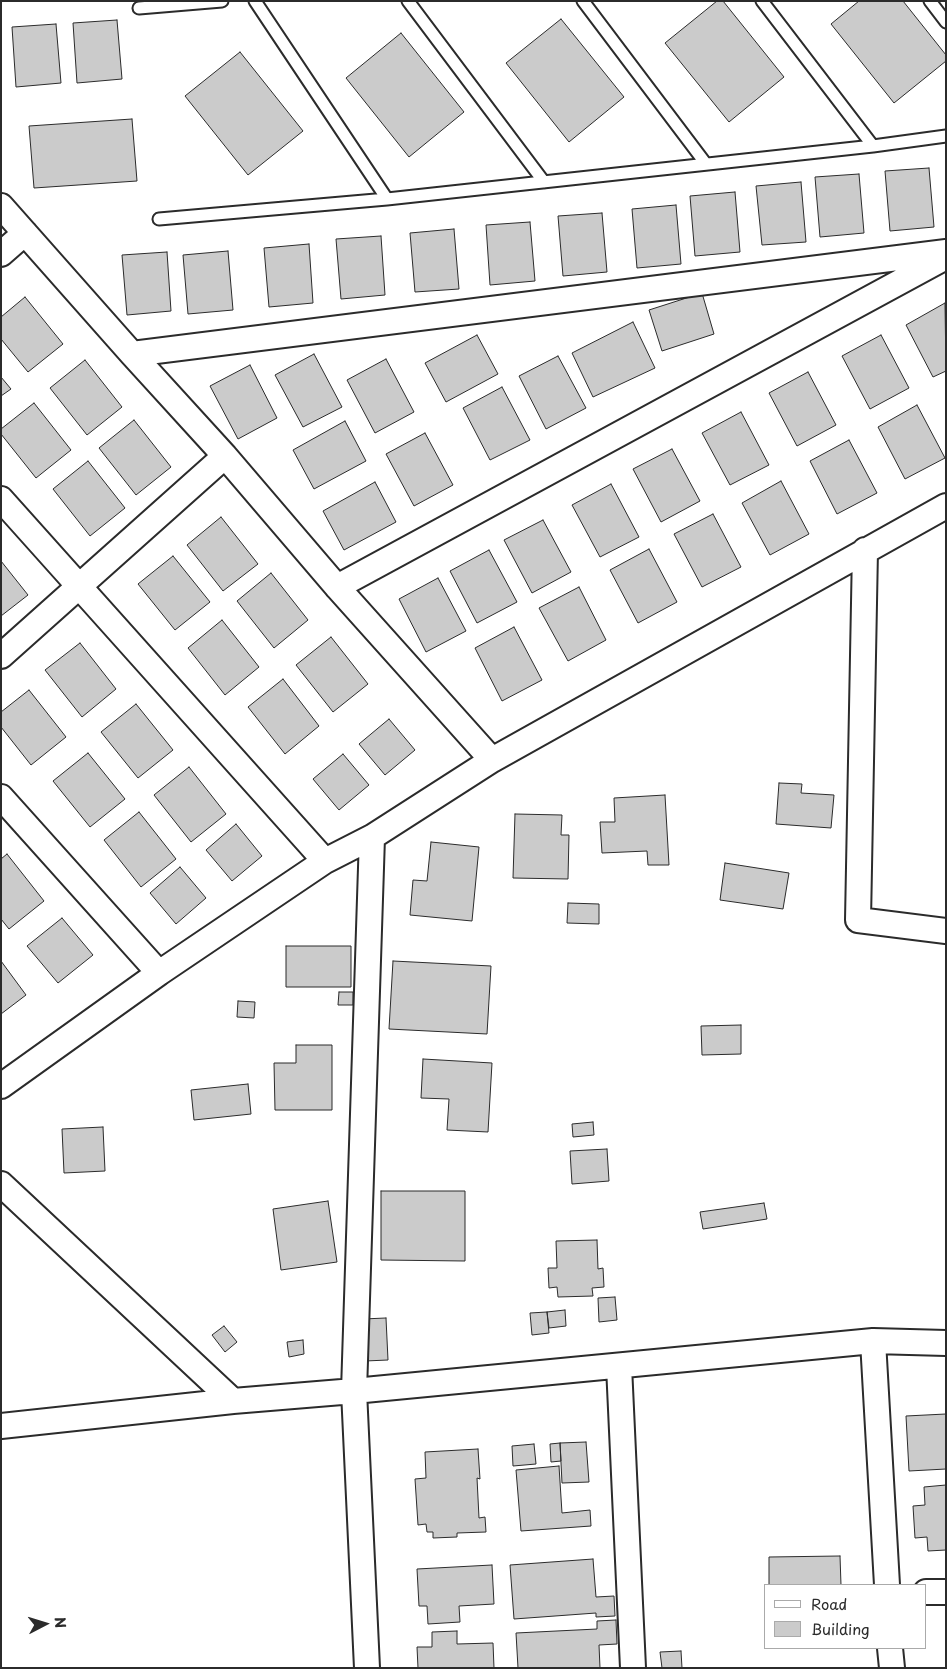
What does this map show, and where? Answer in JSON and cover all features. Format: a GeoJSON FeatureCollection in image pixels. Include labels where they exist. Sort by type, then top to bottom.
{"type":"FeatureCollection","features":[{"type":"Feature","properties":{"kind":"street"},"geometry":{"type":"LineString","coordinates":[[1,206],[225,456],[337,587],[492,760]]}},
{"type":"Feature","properties":{"kind":"street"},"geometry":{"type":"LineString","coordinates":[[1,254],[26,233]]}},
{"type":"Feature","properties":{"kind":"street"},"geometry":{"type":"LineString","coordinates":[[132,354],[946,252]]}},
{"type":"Feature","properties":{"kind":"street"},"geometry":{"type":"LineString","coordinates":[[337,587],[946,257]]}},
{"type":"Feature","properties":{"kind":"street"},"geometry":{"type":"LineString","coordinates":[[1,656],[225,456]]}},
{"type":"Feature","properties":{"kind":"street"},"geometry":{"type":"LineString","coordinates":[[1,499],[325,861]]}},
{"type":"Feature","properties":{"kind":"street"},"geometry":{"type":"LineString","coordinates":[[1,1086],[159,973],[325,861],[372,836],[492,760],[946,506]]}},
{"type":"Feature","properties":{"kind":"street"},"geometry":{"type":"LineString","coordinates":[[865,550],[858,920],[946,931]]}},
{"type":"Feature","properties":{"kind":"street"},"geometry":{"type":"LineString","coordinates":[[1,797],[159,973]]}},
{"type":"Feature","properties":{"kind":"street"},"geometry":{"type":"LineString","coordinates":[[367,1668],[354,1391],[372,836]]}},
{"type":"Feature","properties":{"kind":"street"},"geometry":{"type":"LineString","coordinates":[[1,1184],[233,1401]]}},
{"type":"Feature","properties":{"kind":"street"},"geometry":{"type":"LineString","coordinates":[[1,1426],[233,1401],[873,1341],[946,1343]]}},
{"type":"Feature","properties":{"kind":"street"},"geometry":{"type":"LineString","coordinates":[[873,1341],[887,1584]]}},
{"type":"Feature","properties":{"kind":"street"},"geometry":{"type":"LineString","coordinates":[[619,1366],[633,1668]]}},
{"type":"Feature","properties":{"kind":"street"},"geometry":{"type":"LineString","coordinates":[[927,1592],[946,1592]]}},
{"type":"Feature","properties":{"kind":"street"},"geometry":{"type":"LineString","coordinates":[[890,1649],[892,1668]]}},
{"type":"Feature","properties":{"kind":"lane"},"geometry":{"type":"LineString","coordinates":[[139,8],[222,1]]}},
{"type":"Feature","properties":{"kind":"lane"},"geometry":{"type":"LineString","coordinates":[[255,1],[387,199]]}},
{"type":"Feature","properties":{"kind":"lane"},"geometry":{"type":"LineString","coordinates":[[408,1],[544,182]]}},
{"type":"Feature","properties":{"kind":"lane"},"geometry":{"type":"LineString","coordinates":[[584,1],[706,164]]}},
{"type":"Feature","properties":{"kind":"lane"},"geometry":{"type":"LineString","coordinates":[[762,1],[873,146]]}},
{"type":"Feature","properties":{"kind":"lane"},"geometry":{"type":"LineString","coordinates":[[930,1],[946,22]]}},
{"type":"Feature","properties":{"kind":"lane"},"geometry":{"type":"LineString","coordinates":[[159,219],[387,199],[873,146],[946,136]]}},
{"type":"Feature","properties":{"kind":"building"},"geometry":{"type":"Polygon","coordinates":[[[717,1],[723,1],[784,77],[729,122],[665,43],[717,1]]]}},
{"type":"Feature","properties":{"kind":"building"},"geometry":{"type":"Polygon","coordinates":[[[859,1],[903,1],[946,55],[946,61],[894,103],[831,24],[859,1]]]}},
{"type":"Feature","properties":{"kind":"building"},"geometry":{"type":"Polygon","coordinates":[[[561,19],[624,97],[569,142],[506,63],[561,19]]]}},
{"type":"Feature","properties":{"kind":"building"},"geometry":{"type":"Polygon","coordinates":[[[117,20],[122,79],[77,83],[73,23],[117,20]]]}},
{"type":"Feature","properties":{"kind":"building"},"geometry":{"type":"Polygon","coordinates":[[[56,24],[61,83],[16,87],[12,27],[56,24]]]}},
{"type":"Feature","properties":{"kind":"building"},"geometry":{"type":"Polygon","coordinates":[[[401,33],[464,112],[409,157],[346,78],[401,33]]]}},
{"type":"Feature","properties":{"kind":"building"},"geometry":{"type":"Polygon","coordinates":[[[240,52],[303,131],[248,175],[185,96],[240,52]]]}},
{"type":"Feature","properties":{"kind":"building"},"geometry":{"type":"Polygon","coordinates":[[[132,119],[137,181],[34,188],[29,126],[132,119]]]}},
{"type":"Feature","properties":{"kind":"building"},"geometry":{"type":"Polygon","coordinates":[[[929,168],[934,227],[890,231],[885,171],[929,168]]]}},
{"type":"Feature","properties":{"kind":"building"},"geometry":{"type":"Polygon","coordinates":[[[859,174],[864,233],[820,237],[815,177],[859,174]]]}},
{"type":"Feature","properties":{"kind":"building"},"geometry":{"type":"Polygon","coordinates":[[[801,182],[806,242],[762,245],[756,186],[801,182]]]}},
{"type":"Feature","properties":{"kind":"building"},"geometry":{"type":"Polygon","coordinates":[[[735,192],[740,252],[695,256],[690,196],[735,192]]]}},
{"type":"Feature","properties":{"kind":"building"},"geometry":{"type":"Polygon","coordinates":[[[676,205],[681,264],[637,268],[632,209],[676,205]]]}},
{"type":"Feature","properties":{"kind":"building"},"geometry":{"type":"Polygon","coordinates":[[[602,213],[607,272],[563,276],[558,216],[602,213]]]}},
{"type":"Feature","properties":{"kind":"building"},"geometry":{"type":"Polygon","coordinates":[[[530,222],[535,281],[490,285],[486,225],[530,222]]]}},
{"type":"Feature","properties":{"kind":"building"},"geometry":{"type":"Polygon","coordinates":[[[454,229],[459,289],[415,292],[410,233],[454,229]]]}},
{"type":"Feature","properties":{"kind":"building"},"geometry":{"type":"Polygon","coordinates":[[[381,236],[385,295],[341,299],[336,239],[381,236]]]}},
{"type":"Feature","properties":{"kind":"building"},"geometry":{"type":"Polygon","coordinates":[[[309,244],[313,303],[269,307],[264,248],[309,244]]]}},
{"type":"Feature","properties":{"kind":"building"},"geometry":{"type":"Polygon","coordinates":[[[228,251],[233,310],[188,314],[183,255],[228,251]]]}},
{"type":"Feature","properties":{"kind":"building"},"geometry":{"type":"Polygon","coordinates":[[[167,252],[171,311],[127,315],[122,255],[167,252]]]}},
{"type":"Feature","properties":{"kind":"building"},"geometry":{"type":"Polygon","coordinates":[[[702,293],[714,334],[662,351],[649,310],[702,293]]]}},
{"type":"Feature","properties":{"kind":"building"},"geometry":{"type":"Polygon","coordinates":[[[25,297],[63,344],[28,372],[1,339],[1,317],[25,297]]]}},
{"type":"Feature","properties":{"kind":"building"},"geometry":{"type":"Polygon","coordinates":[[[945,303],[946,371],[933,377],[906,325],[945,303]]]}},
{"type":"Feature","properties":{"kind":"building"},"geometry":{"type":"Polygon","coordinates":[[[633,322],[655,368],[593,397],[572,353],[633,322]]]}},
{"type":"Feature","properties":{"kind":"building"},"geometry":{"type":"Polygon","coordinates":[[[477,335],[498,374],[446,402],[425,363],[477,335]]]}},
{"type":"Feature","properties":{"kind":"building"},"geometry":{"type":"Polygon","coordinates":[[[881,335],[909,388],[870,409],[842,356],[881,335]]]}},
{"type":"Feature","properties":{"kind":"building"},"geometry":{"type":"Polygon","coordinates":[[[314,354],[342,407],[303,427],[275,375],[314,354]]]}},
{"type":"Feature","properties":{"kind":"building"},"geometry":{"type":"Polygon","coordinates":[[[558,356],[586,408],[546,429],[519,376],[558,356]]]}},
{"type":"Feature","properties":{"kind":"building"},"geometry":{"type":"Polygon","coordinates":[[[386,359],[414,412],[375,433],[347,380],[386,359]]]}},
{"type":"Feature","properties":{"kind":"building"},"geometry":{"type":"Polygon","coordinates":[[[85,360],[122,407],[87,435],[50,388],[85,360]]]}},
{"type":"Feature","properties":{"kind":"building"},"geometry":{"type":"Polygon","coordinates":[[[250,365],[277,418],[238,439],[210,386],[250,365]]]}},
{"type":"Feature","properties":{"kind":"building"},"geometry":{"type":"Polygon","coordinates":[[[808,372],[836,425],[797,446],[769,393],[808,372]]]}},
{"type":"Feature","properties":{"kind":"building"},"geometry":{"type":"Polygon","coordinates":[[[1,377],[11,389],[1,396],[1,377]]]}},
{"type":"Feature","properties":{"kind":"building"},"geometry":{"type":"Polygon","coordinates":[[[502,387],[530,440],[490,460],[463,408],[502,387]]]}},
{"type":"Feature","properties":{"kind":"building"},"geometry":{"type":"Polygon","coordinates":[[[34,403],[71,450],[36,478],[1,434],[1,429],[34,403]]]}},
{"type":"Feature","properties":{"kind":"building"},"geometry":{"type":"Polygon","coordinates":[[[917,405],[945,458],[905,479],[878,427],[917,405]]]}},
{"type":"Feature","properties":{"kind":"building"},"geometry":{"type":"Polygon","coordinates":[[[741,412],[769,465],[730,485],[702,433],[741,412]]]}},
{"type":"Feature","properties":{"kind":"building"},"geometry":{"type":"Polygon","coordinates":[[[134,420],[171,467],[136,495],[99,448],[134,420]]]}},
{"type":"Feature","properties":{"kind":"building"},"geometry":{"type":"Polygon","coordinates":[[[345,421],[366,461],[314,489],[293,450],[345,421]]]}},
{"type":"Feature","properties":{"kind":"building"},"geometry":{"type":"Polygon","coordinates":[[[425,433],[453,485],[414,506],[386,454],[425,433]]]}},
{"type":"Feature","properties":{"kind":"building"},"geometry":{"type":"Polygon","coordinates":[[[849,440],[877,493],[837,514],[810,461],[849,440]]]}},
{"type":"Feature","properties":{"kind":"building"},"geometry":{"type":"Polygon","coordinates":[[[672,449],[700,501],[661,522],[633,469],[672,449]]]}},
{"type":"Feature","properties":{"kind":"building"},"geometry":{"type":"Polygon","coordinates":[[[88,461],[125,508],[90,536],[53,489],[88,461]]]}},
{"type":"Feature","properties":{"kind":"building"},"geometry":{"type":"Polygon","coordinates":[[[781,481],[809,534],[770,555],[742,503],[781,481]]]}},
{"type":"Feature","properties":{"kind":"building"},"geometry":{"type":"Polygon","coordinates":[[[375,482],[396,522],[344,550],[323,511],[375,482]]]}},
{"type":"Feature","properties":{"kind":"building"},"geometry":{"type":"Polygon","coordinates":[[[611,484],[639,537],[600,557],[572,505],[611,484]]]}},
{"type":"Feature","properties":{"kind":"building"},"geometry":{"type":"Polygon","coordinates":[[[713,514],[741,567],[702,587],[674,534],[713,514]]]}},
{"type":"Feature","properties":{"kind":"building"},"geometry":{"type":"Polygon","coordinates":[[[221,517],[258,564],[223,591],[187,545],[221,517]]]}},
{"type":"Feature","properties":{"kind":"building"},"geometry":{"type":"Polygon","coordinates":[[[543,520],[571,572],[532,593],[504,540],[543,520]]]}},
{"type":"Feature","properties":{"kind":"building"},"geometry":{"type":"Polygon","coordinates":[[[649,549],[677,602],[638,623],[610,570],[649,549]]]}},
{"type":"Feature","properties":{"kind":"building"},"geometry":{"type":"Polygon","coordinates":[[[489,550],[517,602],[477,623],[450,571],[489,550]]]}},
{"type":"Feature","properties":{"kind":"building"},"geometry":{"type":"Polygon","coordinates":[[[173,556],[210,602],[175,630],[138,584],[173,556]]]}},
{"type":"Feature","properties":{"kind":"building"},"geometry":{"type":"Polygon","coordinates":[[[1,561],[28,595],[1,616],[1,561]]]}},
{"type":"Feature","properties":{"kind":"building"},"geometry":{"type":"Polygon","coordinates":[[[271,573],[308,620],[274,648],[237,601],[271,573]]]}},
{"type":"Feature","properties":{"kind":"building"},"geometry":{"type":"Polygon","coordinates":[[[438,578],[466,631],[426,652],[399,599],[438,578]]]}},
{"type":"Feature","properties":{"kind":"building"},"geometry":{"type":"Polygon","coordinates":[[[579,587],[606,640],[568,661],[539,608],[579,587]]]}},
{"type":"Feature","properties":{"kind":"building"},"geometry":{"type":"Polygon","coordinates":[[[222,620],[259,667],[225,695],[188,648],[222,620]]]}},
{"type":"Feature","properties":{"kind":"building"},"geometry":{"type":"Polygon","coordinates":[[[514,627],[542,680],[502,701],[475,648],[514,627]]]}},
{"type":"Feature","properties":{"kind":"building"},"geometry":{"type":"Polygon","coordinates":[[[331,637],[368,684],[333,712],[296,665],[331,637]]]}},
{"type":"Feature","properties":{"kind":"building"},"geometry":{"type":"Polygon","coordinates":[[[80,643],[116,689],[82,717],[45,670],[80,643]]]}},
{"type":"Feature","properties":{"kind":"building"},"geometry":{"type":"Polygon","coordinates":[[[283,679],[319,726],[285,754],[248,707],[283,679]]]}},
{"type":"Feature","properties":{"kind":"building"},"geometry":{"type":"Polygon","coordinates":[[[29,690],[66,737],[31,765],[1,727],[1,712],[29,690]]]}},
{"type":"Feature","properties":{"kind":"building"},"geometry":{"type":"Polygon","coordinates":[[[136,704],[173,750],[138,778],[101,732],[136,704]]]}},
{"type":"Feature","properties":{"kind":"building"},"geometry":{"type":"Polygon","coordinates":[[[389,719],[415,750],[385,775],[359,744],[389,719]]]}},
{"type":"Feature","properties":{"kind":"building"},"geometry":{"type":"Polygon","coordinates":[[[88,753],[125,799],[90,827],[53,781],[88,753]]]}},
{"type":"Feature","properties":{"kind":"building"},"geometry":{"type":"Polygon","coordinates":[[[343,754],[369,785],[339,810],[313,779],[343,754]]]}},
{"type":"Feature","properties":{"kind":"building"},"geometry":{"type":"Polygon","coordinates":[[[189,767],[226,814],[191,842],[154,795],[189,767]]]}},
{"type":"Feature","properties":{"kind":"building"},"geometry":{"type":"Polygon","coordinates":[[[779,783],[802,784],[801,793],[834,795],[831,828],[776,824],[779,783]]]}},
{"type":"Feature","properties":{"kind":"building"},"geometry":{"type":"Polygon","coordinates":[[[665,795],[669,865],[648,865],[647,851],[602,853],[600,822],[615,822],[614,798],[665,795]]]}},
{"type":"Feature","properties":{"kind":"building"},"geometry":{"type":"Polygon","coordinates":[[[139,812],[176,859],[141,887],[104,840],[139,812]]]}},
{"type":"Feature","properties":{"kind":"building"},"geometry":{"type":"Polygon","coordinates":[[[515,814],[562,815],[561,835],[569,835],[568,879],[513,878],[515,814]]]}},
{"type":"Feature","properties":{"kind":"building"},"geometry":{"type":"Polygon","coordinates":[[[236,824],[262,856],[232,881],[206,850],[236,824]]]}},
{"type":"Feature","properties":{"kind":"building"},"geometry":{"type":"Polygon","coordinates":[[[431,842],[479,847],[472,921],[410,915],[413,880],[427,881],[431,842]]]}},
{"type":"Feature","properties":{"kind":"building"},"geometry":{"type":"Polygon","coordinates":[[[7,854],[44,901],[9,929],[1,919],[1,859],[7,854]]]}},
{"type":"Feature","properties":{"kind":"building"},"geometry":{"type":"Polygon","coordinates":[[[725,863],[789,873],[783,909],[720,900],[725,863]]]}},
{"type":"Feature","properties":{"kind":"building"},"geometry":{"type":"Polygon","coordinates":[[[180,867],[206,898],[176,924],[150,893],[180,867]]]}},
{"type":"Feature","properties":{"kind":"building"},"geometry":{"type":"Polygon","coordinates":[[[568,903],[599,904],[599,924],[567,923],[568,903]]]}},
{"type":"Feature","properties":{"kind":"building"},"geometry":{"type":"Polygon","coordinates":[[[62,918],[93,955],[58,983],[27,946],[62,918]]]}},
{"type":"Feature","properties":{"kind":"building"},"geometry":{"type":"Polygon","coordinates":[[[286,946],[351,946],[351,987],[286,987],[286,946]]]}},
{"type":"Feature","properties":{"kind":"building"},"geometry":{"type":"Polygon","coordinates":[[[1,961],[26,995],[1,1014],[1,961]]]}},
{"type":"Feature","properties":{"kind":"building"},"geometry":{"type":"Polygon","coordinates":[[[393,961],[491,966],[487,1034],[389,1029],[393,961]]]}},
{"type":"Feature","properties":{"kind":"building"},"geometry":{"type":"Polygon","coordinates":[[[339,992],[353,992],[353,1005],[338,1005],[339,992]]]}},
{"type":"Feature","properties":{"kind":"building"},"geometry":{"type":"Polygon","coordinates":[[[238,1001],[255,1002],[254,1018],[237,1017],[238,1001]]]}},
{"type":"Feature","properties":{"kind":"building"},"geometry":{"type":"Polygon","coordinates":[[[741,1025],[741,1054],[702,1055],[701,1026],[741,1025]]]}},
{"type":"Feature","properties":{"kind":"building"},"geometry":{"type":"Polygon","coordinates":[[[296,1045],[332,1045],[332,1110],[275,1110],[274,1063],[296,1063],[296,1045]]]}},
{"type":"Feature","properties":{"kind":"building"},"geometry":{"type":"Polygon","coordinates":[[[423,1059],[492,1063],[488,1132],[447,1130],[449,1099],[421,1098],[423,1059]]]}},
{"type":"Feature","properties":{"kind":"building"},"geometry":{"type":"Polygon","coordinates":[[[248,1084],[251,1114],[194,1120],[191,1090],[248,1084]]]}},
{"type":"Feature","properties":{"kind":"building"},"geometry":{"type":"Polygon","coordinates":[[[593,1122],[594,1135],[573,1137],[572,1124],[593,1122]]]}},
{"type":"Feature","properties":{"kind":"building"},"geometry":{"type":"Polygon","coordinates":[[[103,1127],[105,1171],[64,1173],[62,1129],[103,1127]]]}},
{"type":"Feature","properties":{"kind":"building"},"geometry":{"type":"Polygon","coordinates":[[[607,1149],[609,1181],[572,1184],[570,1151],[607,1149]]]}},
{"type":"Feature","properties":{"kind":"building"},"geometry":{"type":"Polygon","coordinates":[[[381,1191],[465,1191],[465,1261],[381,1260],[381,1191]]]}},
{"type":"Feature","properties":{"kind":"building"},"geometry":{"type":"Polygon","coordinates":[[[328,1201],[337,1262],[281,1270],[273,1209],[328,1201]]]}},
{"type":"Feature","properties":{"kind":"building"},"geometry":{"type":"Polygon","coordinates":[[[764,1203],[767,1219],[703,1229],[700,1212],[764,1203]]]}},
{"type":"Feature","properties":{"kind":"building"},"geometry":{"type":"Polygon","coordinates":[[[597,1240],[598,1269],[603,1268],[604,1287],[592,1288],[593,1296],[558,1297],[557,1287],[549,1288],[548,1268],[557,1268],[556,1241],[597,1240]]]}},
{"type":"Feature","properties":{"kind":"building"},"geometry":{"type":"Polygon","coordinates":[[[615,1297],[617,1320],[599,1322],[598,1298],[615,1297]]]}},
{"type":"Feature","properties":{"kind":"building"},"geometry":{"type":"Polygon","coordinates":[[[565,1310],[566,1326],[549,1328],[547,1312],[565,1310]]]}},
{"type":"Feature","properties":{"kind":"building"},"geometry":{"type":"Polygon","coordinates":[[[547,1312],[549,1333],[532,1335],[530,1313],[547,1312]]]}},
{"type":"Feature","properties":{"kind":"building"},"geometry":{"type":"Polygon","coordinates":[[[386,1318],[388,1360],[365,1361],[363,1319],[386,1318]]]}},
{"type":"Feature","properties":{"kind":"building"},"geometry":{"type":"Polygon","coordinates":[[[224,1326],[237,1342],[225,1352],[212,1335],[224,1326]]]}},
{"type":"Feature","properties":{"kind":"building"},"geometry":{"type":"Polygon","coordinates":[[[303,1340],[304,1354],[289,1357],[287,1342],[303,1340]]]}},
{"type":"Feature","properties":{"kind":"building"},"geometry":{"type":"Polygon","coordinates":[[[946,1414],[946,1469],[909,1471],[906,1416],[946,1414]]]}},
{"type":"Feature","properties":{"kind":"building"},"geometry":{"type":"Polygon","coordinates":[[[586,1442],[589,1482],[562,1483],[560,1443],[586,1442]]]}},
{"type":"Feature","properties":{"kind":"building"},"geometry":{"type":"Polygon","coordinates":[[[560,1443],[561,1461],[551,1462],[550,1444],[560,1443]]]}},
{"type":"Feature","properties":{"kind":"building"},"geometry":{"type":"Polygon","coordinates":[[[534,1444],[536,1464],[513,1466],[512,1446],[534,1444]]]}},
{"type":"Feature","properties":{"kind":"building"},"geometry":{"type":"Polygon","coordinates":[[[478,1449],[480,1479],[477,1478],[479,1518],[485,1517],[486,1532],[457,1533],[457,1537],[433,1538],[433,1532],[427,1532],[426,1524],[418,1525],[415,1479],[426,1478],[425,1452],[478,1449]]]}},
{"type":"Feature","properties":{"kind":"building"},"geometry":{"type":"Polygon","coordinates":[[[559,1466],[562,1513],[590,1510],[591,1526],[521,1531],[516,1470],[559,1466]]]}},
{"type":"Feature","properties":{"kind":"building"},"geometry":{"type":"Polygon","coordinates":[[[946,1485],[946,1550],[928,1551],[927,1537],[915,1538],[913,1506],[925,1505],[924,1487],[946,1485]]]}},
{"type":"Feature","properties":{"kind":"building"},"geometry":{"type":"Polygon","coordinates":[[[840,1556],[841,1584],[769,1584],[769,1557],[840,1556]]]}},
{"type":"Feature","properties":{"kind":"building"},"geometry":{"type":"Polygon","coordinates":[[[593,1559],[596,1597],[614,1596],[615,1616],[596,1617],[596,1613],[514,1619],[510,1565],[593,1559]]]}},
{"type":"Feature","properties":{"kind":"building"},"geometry":{"type":"Polygon","coordinates":[[[492,1565],[494,1604],[459,1606],[460,1622],[428,1624],[427,1606],[419,1606],[417,1569],[492,1565]]]}},
{"type":"Feature","properties":{"kind":"building"},"geometry":{"type":"Polygon","coordinates":[[[616,1620],[617,1644],[599,1645],[600,1668],[518,1668],[516,1633],[597,1629],[597,1621],[616,1620]]]}},
{"type":"Feature","properties":{"kind":"building"},"geometry":{"type":"Polygon","coordinates":[[[457,1631],[457,1644],[493,1643],[494,1668],[418,1668],[417,1647],[432,1647],[432,1632],[457,1631]]]}},
{"type":"Feature","properties":{"kind":"building"},"geometry":{"type":"Polygon","coordinates":[[[681,1651],[682,1668],[662,1668],[660,1652],[681,1651]]]}}]}
